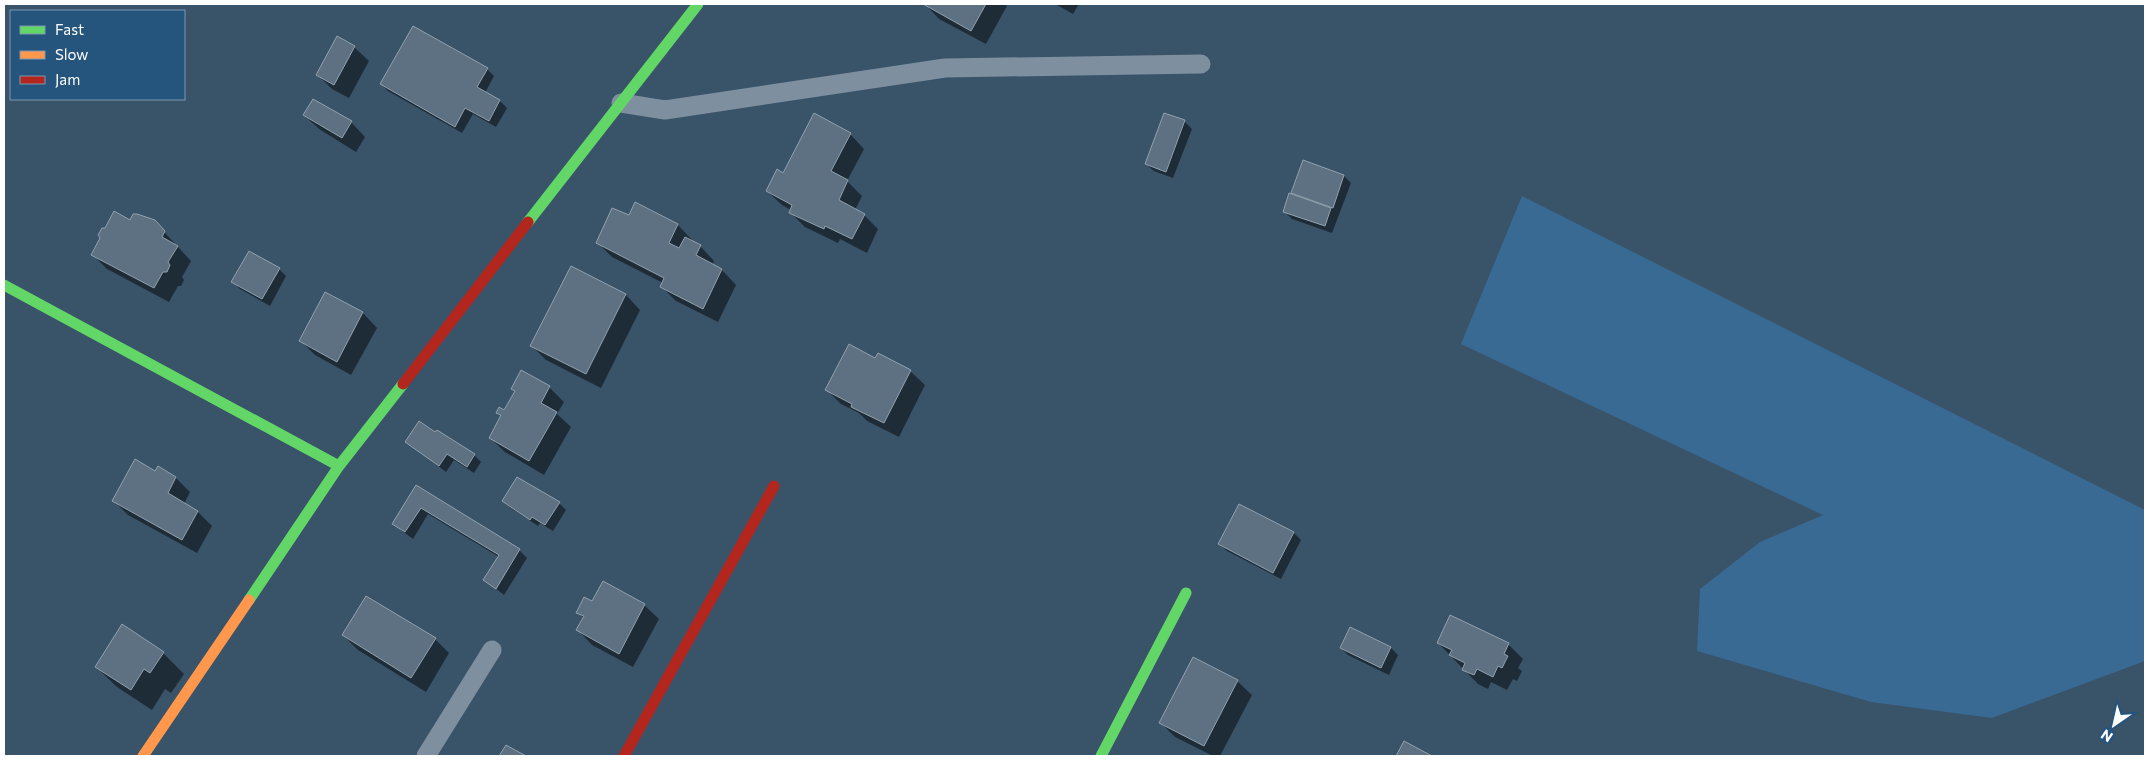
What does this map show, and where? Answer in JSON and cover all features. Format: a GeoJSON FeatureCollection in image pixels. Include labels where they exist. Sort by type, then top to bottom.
{"type":"FeatureCollection","features":[{"type":"Feature","properties":{"kind":"street"},"geometry":{"type":"LineString","coordinates":[[143,756],[339,466],[698,4]]}},
{"type":"Feature","properties":{"kind":"street"},"geometry":{"type":"LineString","coordinates":[[4,285],[339,466]]}},
{"type":"Feature","properties":{"kind":"street"},"geometry":{"type":"LineString","coordinates":[[624,756],[774,486]]}},
{"type":"Feature","properties":{"kind":"street"},"geometry":{"type":"LineString","coordinates":[[1100,756],[1186,593]]}},
{"type":"Feature","properties":{"kind":"lane"},"geometry":{"type":"LineString","coordinates":[[621,103],[664,110],[945,68],[1201,64]]}},
{"type":"Feature","properties":{"kind":"lane"},"geometry":{"type":"LineString","coordinates":[[426,756],[492,650]]}},
{"type":"Feature","properties":{"kind":"shaded area"},"geometry":{"type":"Polygon","coordinates":[[[1522,196],[2145,510],[2145,661],[1992,718],[1871,702],[1697,651],[1700,589],[1760,542],[1823,515],[1461,344],[1522,196]]]}},
{"type":"Feature","properties":{"kind":"building"},"geometry":{"type":"Polygon","coordinates":[[[923,4],[986,4],[971,31],[923,4]]]}},
{"type":"Feature","properties":{"kind":"building"},"geometry":{"type":"Polygon","coordinates":[[[413,26],[488,68],[477,87],[500,100],[489,121],[465,108],[455,127],[380,84],[413,26]]]}},
{"type":"Feature","properties":{"kind":"building"},"geometry":{"type":"Polygon","coordinates":[[[337,36],[355,46],[334,85],[316,75],[337,36]]]}},
{"type":"Feature","properties":{"kind":"building"},"geometry":{"type":"Polygon","coordinates":[[[313,99],[352,121],[342,138],[303,115],[313,99]]]}},
{"type":"Feature","properties":{"kind":"building"},"geometry":{"type":"Polygon","coordinates":[[[814,113],[851,133],[831,171],[848,180],[839,200],[865,214],[852,239],[825,226],[824,229],[789,213],[792,205],[766,191],[777,169],[783,173],[814,113]]]}},
{"type":"Feature","properties":{"kind":"building"},"geometry":{"type":"Polygon","coordinates":[[[1164,113],[1185,120],[1166,172],[1145,164],[1164,113]]]}},
{"type":"Feature","properties":{"kind":"building"},"geometry":{"type":"Polygon","coordinates":[[[1303,160],[1344,175],[1333,208],[1291,193],[1303,160]]]}},
{"type":"Feature","properties":{"kind":"building"},"geometry":{"type":"Polygon","coordinates":[[[1289,193],[1331,208],[1325,226],[1283,212],[1289,193]]]}},
{"type":"Feature","properties":{"kind":"building"},"geometry":{"type":"Polygon","coordinates":[[[635,202],[678,224],[669,243],[679,248],[685,237],[701,245],[696,255],[722,269],[703,309],[660,287],[664,278],[596,243],[612,208],[629,215],[635,202]]]}},
{"type":"Feature","properties":{"kind":"building"},"geometry":{"type":"Polygon","coordinates":[[[114,211],[130,220],[133,214],[137,214],[155,220],[165,231],[162,237],[178,246],[168,262],[170,265],[167,272],[163,272],[154,288],[91,255],[100,238],[98,235],[102,228],[105,228],[114,211]]]}},
{"type":"Feature","properties":{"kind":"building"},"geometry":{"type":"Polygon","coordinates":[[[249,251],[280,268],[262,299],[231,282],[249,251]]]}},
{"type":"Feature","properties":{"kind":"building"},"geometry":{"type":"Polygon","coordinates":[[[571,266],[626,294],[586,374],[530,346],[571,266]]]}},
{"type":"Feature","properties":{"kind":"building"},"geometry":{"type":"Polygon","coordinates":[[[325,292],[363,312],[337,362],[299,341],[325,292]]]}},
{"type":"Feature","properties":{"kind":"building"},"geometry":{"type":"Polygon","coordinates":[[[849,344],[875,358],[878,353],[911,370],[884,423],[851,407],[852,404],[825,390],[849,344]]]}},
{"type":"Feature","properties":{"kind":"building"},"geometry":{"type":"Polygon","coordinates":[[[521,370],[550,386],[541,403],[557,412],[529,461],[489,438],[501,415],[496,413],[499,407],[504,410],[515,391],[511,389],[521,370]]]}},
{"type":"Feature","properties":{"kind":"building"},"geometry":{"type":"Polygon","coordinates":[[[419,421],[475,454],[467,467],[447,454],[439,466],[405,442],[419,421]]]}},
{"type":"Feature","properties":{"kind":"building"},"geometry":{"type":"Polygon","coordinates":[[[135,459],[155,471],[158,466],[176,477],[168,493],[198,511],[182,540],[112,501],[135,459]]]}},
{"type":"Feature","properties":{"kind":"building"},"geometry":{"type":"Polygon","coordinates":[[[517,477],[560,502],[545,525],[532,517],[530,520],[502,501],[517,477]]]}},
{"type":"Feature","properties":{"kind":"building"},"geometry":{"type":"Polygon","coordinates":[[[416,485],[520,549],[496,589],[483,580],[499,555],[421,508],[405,532],[392,524],[416,485]]]}},
{"type":"Feature","properties":{"kind":"building"},"geometry":{"type":"Polygon","coordinates":[[[1239,504],[1294,532],[1273,573],[1218,544],[1239,504]]]}},
{"type":"Feature","properties":{"kind":"building"},"geometry":{"type":"Polygon","coordinates":[[[603,581],[645,604],[619,654],[576,630],[584,616],[576,613],[584,597],[592,601],[603,581]]]}},
{"type":"Feature","properties":{"kind":"building"},"geometry":{"type":"Polygon","coordinates":[[[366,596],[436,638],[411,678],[342,635],[366,596]]]}},
{"type":"Feature","properties":{"kind":"building"},"geometry":{"type":"Polygon","coordinates":[[[1450,615],[1509,643],[1504,654],[1508,656],[1502,668],[1498,666],[1493,677],[1477,669],[1474,675],[1462,670],[1465,663],[1449,655],[1452,650],[1437,643],[1450,615]]]}},
{"type":"Feature","properties":{"kind":"building"},"geometry":{"type":"Polygon","coordinates":[[[122,624],[164,652],[150,673],[144,669],[131,690],[95,667],[122,624]]]}},
{"type":"Feature","properties":{"kind":"building"},"geometry":{"type":"Polygon","coordinates":[[[1350,627],[1391,647],[1381,668],[1340,648],[1350,627]]]}},
{"type":"Feature","properties":{"kind":"building"},"geometry":{"type":"Polygon","coordinates":[[[1193,657],[1238,680],[1204,746],[1159,723],[1193,657]]]}},
{"type":"Feature","properties":{"kind":"building"},"geometry":{"type":"Polygon","coordinates":[[[1404,741],[1432,756],[1396,756],[1404,741]]]}},
{"type":"Feature","properties":{"kind":"building"},"geometry":{"type":"Polygon","coordinates":[[[506,745],[526,756],[499,756],[506,745]]]}},
{"type":"Feature","properties":{"kind":"traffic: fast"},"geometry":{"type":"LineString","coordinates":[[528,222],[698,4]]}},
{"type":"Feature","properties":{"kind":"traffic: fast"},"geometry":{"type":"LineString","coordinates":[[4,285],[339,466]]}},
{"type":"Feature","properties":{"kind":"traffic: fast"},"geometry":{"type":"LineString","coordinates":[[249,600],[339,466],[403,384]]}},
{"type":"Feature","properties":{"kind":"traffic: fast"},"geometry":{"type":"LineString","coordinates":[[1101,756],[1186,593]]}},
{"type":"Feature","properties":{"kind":"traffic: slow"},"geometry":{"type":"LineString","coordinates":[[143,756],[249,600]]}},
{"type":"Feature","properties":{"kind":"traffic: jam"},"geometry":{"type":"LineString","coordinates":[[403,384],[528,222]]}},
{"type":"Feature","properties":{"kind":"traffic: jam"},"geometry":{"type":"LineString","coordinates":[[624,756],[774,486]]}}]}
